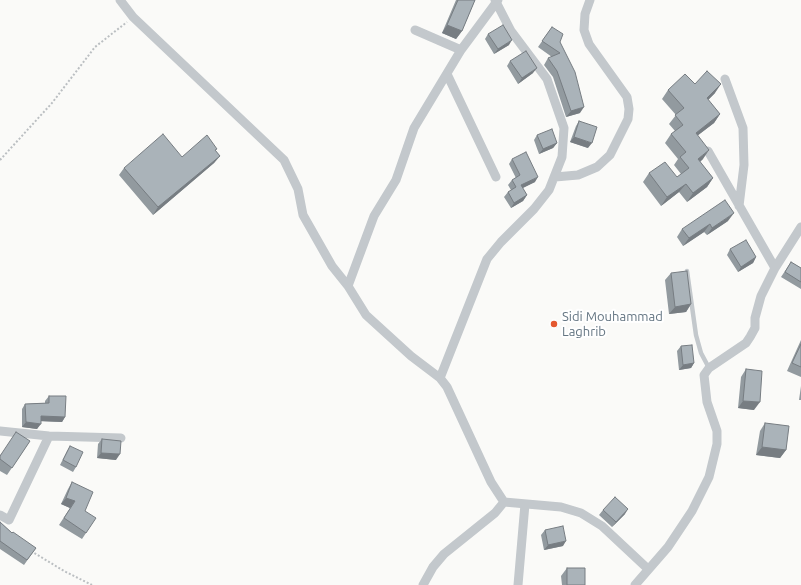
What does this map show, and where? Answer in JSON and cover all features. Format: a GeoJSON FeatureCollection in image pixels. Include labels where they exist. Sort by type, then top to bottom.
{"type":"FeatureCollection","features":[{"type":"Feature","properties":{"kind":"street"},"geometry":{"type":"LineString","coordinates":[[120,0],[133,17],[284,160],[298,189],[303,215],[332,266],[348,286],[366,315],[411,356],[440,378],[453,400],[491,482],[504,502]]}},
{"type":"Feature","properties":{"kind":"street"},"geometry":{"type":"LineString","coordinates":[[555,177],[578,175],[597,167],[610,155],[628,119],[629,109],[627,97],[589,44],[584,30],[585,14],[590,0]]}},
{"type":"Feature","properties":{"kind":"street"},"geometry":{"type":"LineString","coordinates":[[348,286],[374,216],[396,180],[414,128],[461,50],[497,1],[511,31],[547,79],[564,128],[562,157],[549,190],[534,209],[501,242],[487,259],[466,318],[440,378]]}},
{"type":"Feature","properties":{"kind":"street"},"geometry":{"type":"LineString","coordinates":[[415,30],[461,50]]}},
{"type":"Feature","properties":{"kind":"street"},"geometry":{"type":"LineString","coordinates":[[447,74],[496,177]]}},
{"type":"Feature","properties":{"kind":"street"},"geometry":{"type":"LineString","coordinates":[[725,79],[743,128],[744,165],[739,206]]}},
{"type":"Feature","properties":{"kind":"street"},"geometry":{"type":"LineString","coordinates":[[708,151],[775,268]]}},
{"type":"Feature","properties":{"kind":"street"},"geometry":{"type":"LineString","coordinates":[[635,585],[668,547],[692,511],[709,477],[717,444],[717,431],[707,402],[704,378],[709,368],[746,343],[750,337],[754,328],[761,296],[775,268],[801,227]]}},
{"type":"Feature","properties":{"kind":"street"},"geometry":{"type":"LineString","coordinates":[[0,430],[49,436],[121,438]]}},
{"type":"Feature","properties":{"kind":"street"},"geometry":{"type":"LineString","coordinates":[[0,515],[9,520],[49,436]]}},
{"type":"Feature","properties":{"kind":"street"},"geometry":{"type":"LineString","coordinates":[[504,502],[571,509],[591,518],[602,526],[648,569]]}},
{"type":"Feature","properties":{"kind":"street"},"geometry":{"type":"LineString","coordinates":[[423,585],[433,567],[444,554],[495,513],[504,502]]}},
{"type":"Feature","properties":{"kind":"street"},"geometry":{"type":"LineString","coordinates":[[518,585],[524,504]]}},
{"type":"Feature","properties":{"kind":"lane"},"geometry":{"type":"LineString","coordinates":[[687,271],[696,335],[701,353],[709,368]]}},
{"type":"Feature","properties":{"kind":"path"},"geometry":{"type":"LineString","coordinates":[[0,160],[52,103],[95,47],[133,17]]}},
{"type":"Feature","properties":{"kind":"path"},"geometry":{"type":"LineString","coordinates":[[29,549],[64,571],[92,585]]}},
{"type":"Feature","properties":{"kind":"building"},"geometry":{"type":"Polygon","coordinates":[[[458,0],[475,0],[462,31],[447,25],[458,0]]]}},
{"type":"Feature","properties":{"kind":"building"},"geometry":{"type":"Polygon","coordinates":[[[503,25],[512,40],[498,49],[488,34],[503,25]]]}},
{"type":"Feature","properties":{"kind":"building"},"geometry":{"type":"Polygon","coordinates":[[[552,27],[563,34],[560,42],[575,72],[584,107],[571,111],[557,71],[548,58],[560,53],[542,41],[552,27]]]}},
{"type":"Feature","properties":{"kind":"building"},"geometry":{"type":"Polygon","coordinates":[[[526,51],[537,68],[522,78],[510,61],[526,51]]]}},
{"type":"Feature","properties":{"kind":"building"},"geometry":{"type":"Polygon","coordinates":[[[707,71],[721,84],[707,98],[720,114],[696,133],[709,150],[698,159],[713,178],[693,193],[686,184],[667,197],[649,173],[665,162],[677,177],[689,168],[680,157],[686,152],[671,134],[683,125],[675,115],[684,108],[668,90],[685,74],[695,84],[707,71]]]}},
{"type":"Feature","properties":{"kind":"building"},"geometry":{"type":"Polygon","coordinates":[[[579,121],[597,127],[592,143],[574,137],[579,121]]]}},
{"type":"Feature","properties":{"kind":"building"},"geometry":{"type":"Polygon","coordinates":[[[552,129],[557,143],[543,149],[537,135],[552,129]]]}},
{"type":"Feature","properties":{"kind":"building"},"geometry":{"type":"Polygon","coordinates":[[[163,134],[182,157],[207,135],[220,156],[158,207],[124,168],[163,134]]]}},
{"type":"Feature","properties":{"kind":"building"},"geometry":{"type":"Polygon","coordinates":[[[526,152],[538,177],[521,185],[527,195],[514,203],[508,192],[516,187],[512,180],[520,175],[512,159],[526,152]]]}},
{"type":"Feature","properties":{"kind":"building"},"geometry":{"type":"Polygon","coordinates":[[[725,200],[734,213],[712,228],[710,224],[689,238],[682,229],[725,200]]]}},
{"type":"Feature","properties":{"kind":"building"},"geometry":{"type":"Polygon","coordinates":[[[746,240],[756,257],[741,267],[730,249],[746,240]]]}},
{"type":"Feature","properties":{"kind":"building"},"geometry":{"type":"Polygon","coordinates":[[[791,262],[801,268],[801,282],[785,272],[791,262]]]}},
{"type":"Feature","properties":{"kind":"building"},"geometry":{"type":"Polygon","coordinates":[[[687,271],[691,304],[675,307],[671,273],[687,271]]]}},
{"type":"Feature","properties":{"kind":"building"},"geometry":{"type":"Polygon","coordinates":[[[801,344],[801,367],[792,363],[801,344]]]}},
{"type":"Feature","properties":{"kind":"building"},"geometry":{"type":"Polygon","coordinates":[[[692,345],[694,363],[683,365],[681,346],[692,345]]]}},
{"type":"Feature","properties":{"kind":"building"},"geometry":{"type":"Polygon","coordinates":[[[746,369],[762,371],[760,402],[743,401],[746,369]]]}},
{"type":"Feature","properties":{"kind":"building"},"geometry":{"type":"Polygon","coordinates":[[[49,396],[66,396],[65,417],[41,416],[41,424],[26,422],[25,404],[49,403],[49,396]]]}},
{"type":"Feature","properties":{"kind":"building"},"geometry":{"type":"Polygon","coordinates":[[[765,423],[789,426],[786,450],[762,447],[765,423]]]}},
{"type":"Feature","properties":{"kind":"building"},"geometry":{"type":"Polygon","coordinates":[[[16,432],[30,441],[12,468],[0,459],[0,456],[16,432]]]}},
{"type":"Feature","properties":{"kind":"building"},"geometry":{"type":"Polygon","coordinates":[[[102,439],[121,441],[120,454],[101,453],[102,439]]]}},
{"type":"Feature","properties":{"kind":"building"},"geometry":{"type":"Polygon","coordinates":[[[70,446],[83,452],[76,467],[63,460],[70,446]]]}},
{"type":"Feature","properties":{"kind":"building"},"geometry":{"type":"Polygon","coordinates":[[[72,482],[93,492],[85,511],[96,518],[86,533],[64,518],[75,501],[66,498],[72,482]]]}},
{"type":"Feature","properties":{"kind":"building"},"geometry":{"type":"Polygon","coordinates":[[[615,497],[628,509],[616,522],[603,510],[615,497]]]}},
{"type":"Feature","properties":{"kind":"building"},"geometry":{"type":"Polygon","coordinates":[[[0,522],[12,533],[13,532],[36,548],[27,560],[0,541],[0,522]]]}},
{"type":"Feature","properties":{"kind":"building"},"geometry":{"type":"Polygon","coordinates":[[[563,526],[566,541],[548,545],[545,530],[563,526]]]}},
{"type":"Feature","properties":{"kind":"building"},"geometry":{"type":"Polygon","coordinates":[[[567,568],[585,568],[585,585],[567,585],[567,568]]]}},
{"type":"Feature","properties":{"kind":"place","name":"Sidi Mouhammad Laghrib"},"geometry":{"type":"Point","coordinates":[554,324]}}]}
